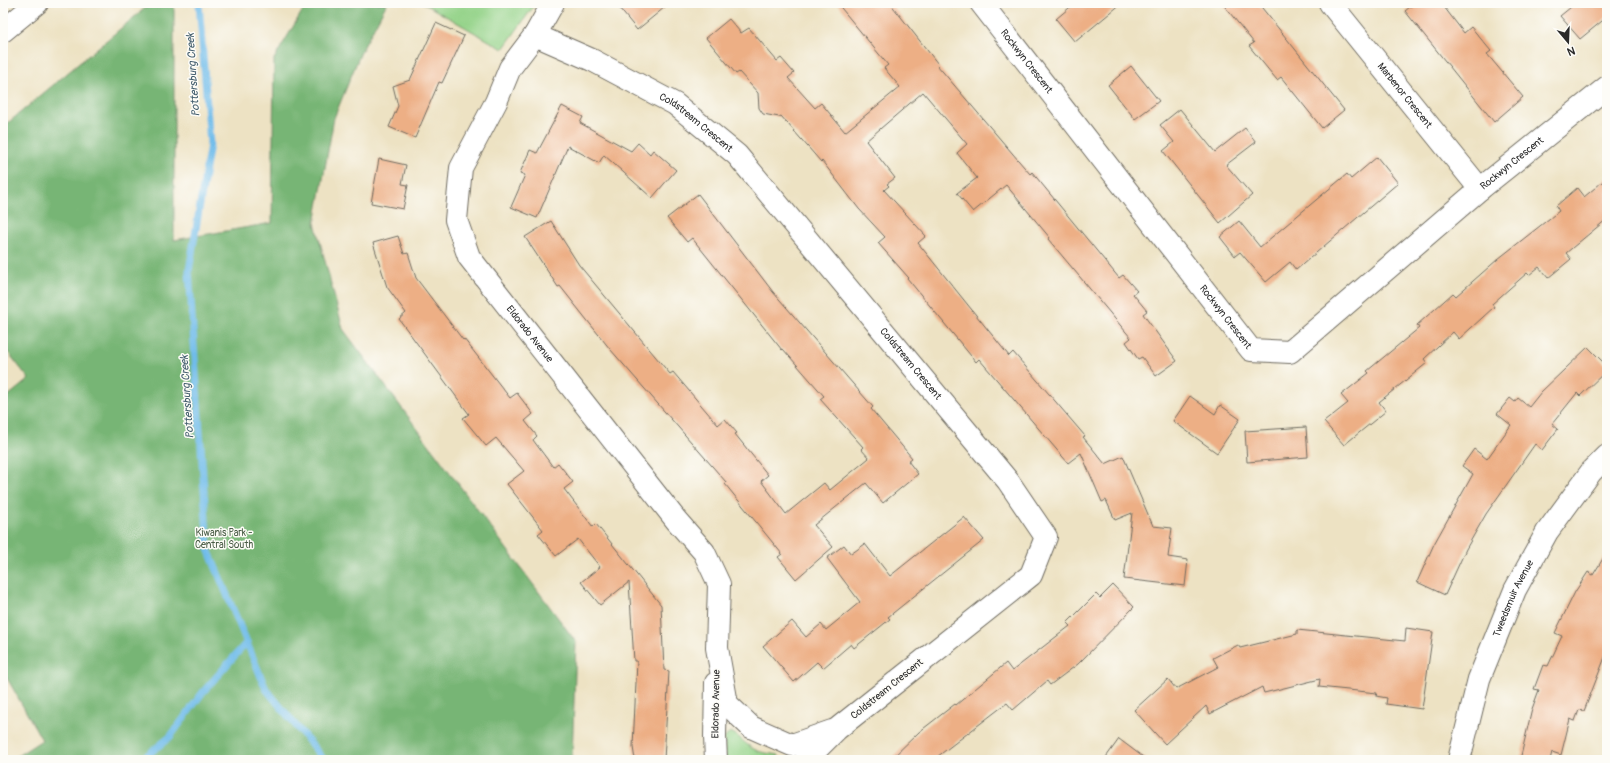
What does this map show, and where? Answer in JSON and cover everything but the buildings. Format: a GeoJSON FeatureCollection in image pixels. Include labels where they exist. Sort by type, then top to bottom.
{"type":"FeatureCollection","features":[{"type":"Feature","properties":{"kind":"street"},"geometry":{"type":"LineString","coordinates":[[3,31],[37,3]]}},
{"type":"Feature","properties":{"kind":"street","name":"Eldorado Avenue"},"geometry":{"type":"LineString","coordinates":[[553,3],[535,35],[510,68],[496,102],[461,168],[456,220],[469,257],[676,520],[704,552],[719,584],[714,737],[716,760]]}},
{"type":"Feature","properties":{"kind":"street","name":"Rockwyn Crescent"},"geometry":{"type":"LineString","coordinates":[[981,3],[1251,350],[1290,352],[1480,189],[1607,87]]}},
{"type":"Feature","properties":{"kind":"street","name":"Marbenor Crescent"},"geometry":{"type":"LineString","coordinates":[[1330,3],[1480,189]]}},
{"type":"Feature","properties":{"kind":"street","name":"Coldstream Crescent"},"geometry":{"type":"LineString","coordinates":[[535,35],[592,60],[676,104],[737,155],[1008,482],[1046,537],[1031,574],[837,730]]}},
{"type":"Feature","properties":{"kind":"street","name":"Tweedsmuir Avenue"},"geometry":{"type":"LineString","coordinates":[[1459,760],[1479,679],[1515,590],[1548,532],[1592,472],[1607,456]]}},
{"type":"Feature","properties":{"kind":"street","name":"Eldorado Avenue"},"geometry":{"type":"LineString","coordinates":[[717,648],[727,704],[751,728],[792,745],[837,730]]}},
{"type":"Feature","properties":{"kind":"street"},"geometry":{"type":"LineString","coordinates":[[806,760],[837,730]]}},
{"type":"Feature","properties":{"kind":"green space","name":"Kiwanis Park - Central South"},"geometry":{"type":"Polygon","coordinates":[[[151,3],[174,3],[174,240],[272,223],[274,59],[307,3],[387,3],[361,52],[334,118],[315,223],[343,329],[576,642],[572,760],[11,760],[42,740],[3,671],[3,400],[29,379],[3,346],[3,127],[151,3]]]}},
{"type":"Feature","properties":{"kind":"green space"},"geometry":{"type":"Polygon","coordinates":[[[423,3],[536,3],[503,49],[423,3]]]}},
{"type":"Feature","properties":{"kind":"green space"},"geometry":{"type":"Polygon","coordinates":[[[730,732],[751,748],[778,755],[781,760],[725,760],[724,739],[730,732]]]}},
{"type":"Feature","properties":{"kind":"waterway","name":"Pottersburg Creek"},"geometry":{"type":"LineString","coordinates":[[199,3],[210,144],[189,271],[208,549],[266,689],[324,760]]}},
{"type":"Feature","properties":{"kind":"waterway"},"geometry":{"type":"LineString","coordinates":[[141,760],[170,737],[203,692],[247,642]]}}]}
